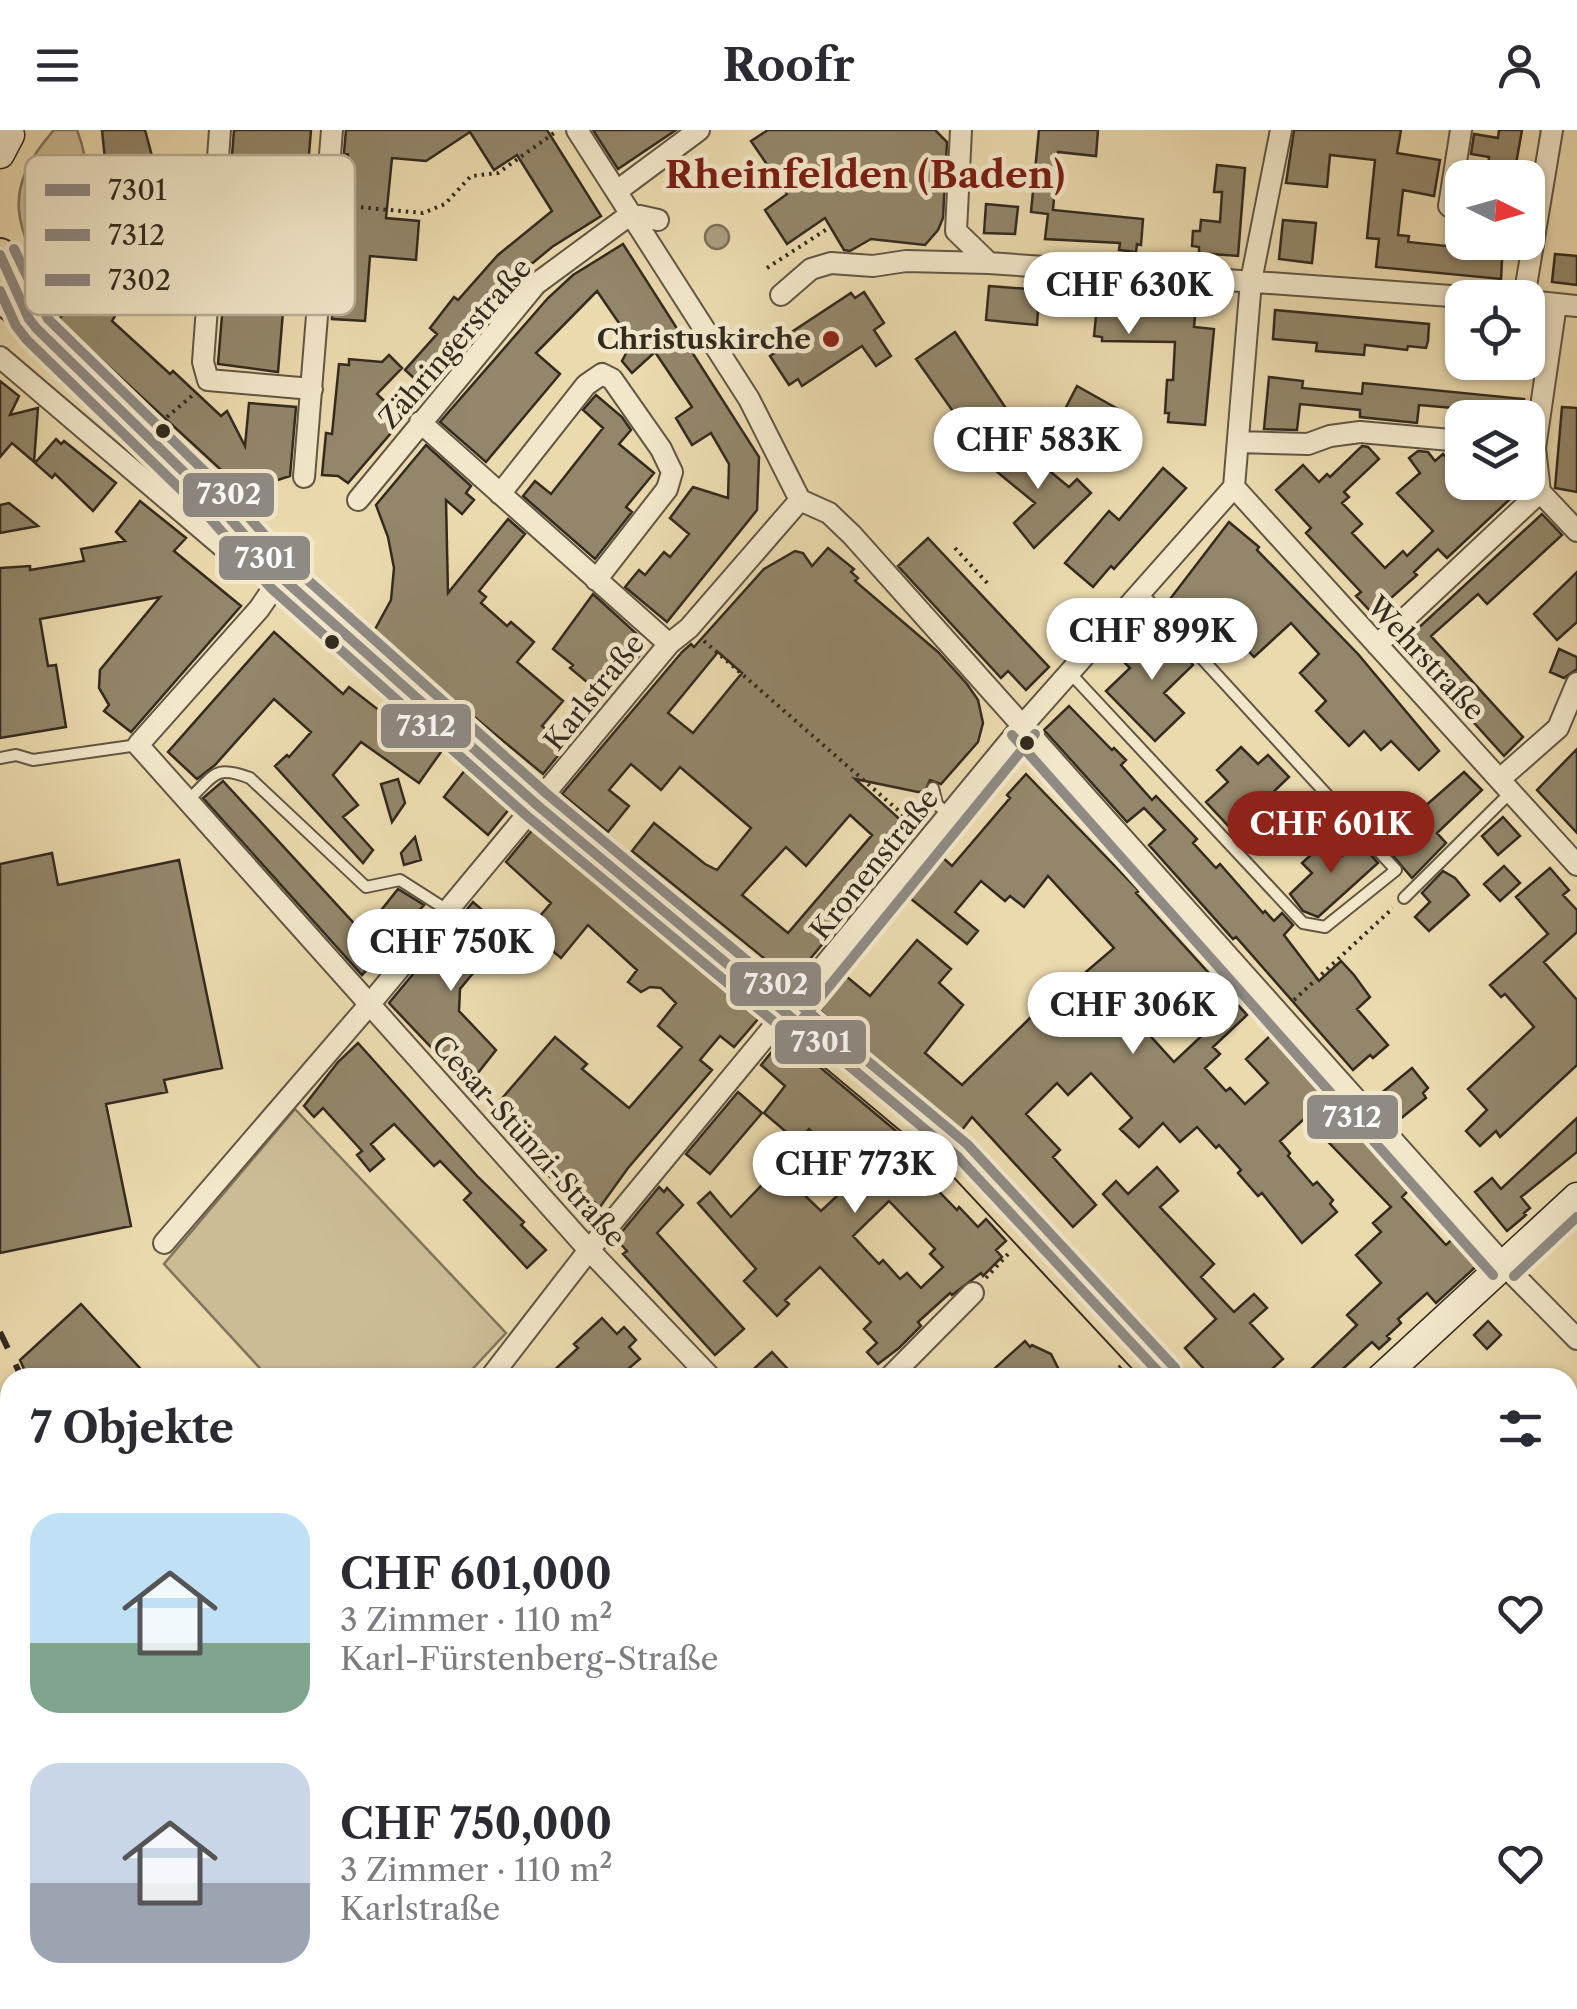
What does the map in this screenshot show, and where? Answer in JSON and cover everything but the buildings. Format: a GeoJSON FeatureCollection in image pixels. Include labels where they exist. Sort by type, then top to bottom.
{"type":"FeatureCollection","features":[{"type":"Feature","properties":{"kind":"main road"},"geometry":{"type":"LineString","coordinates":[[0,255],[25,310]]}},
{"type":"Feature","properties":{"kind":"main road"},"geometry":{"type":"LineString","coordinates":[[0,296],[114,389],[146,436],[220,507],[280,576],[537,805],[956,1156],[1155,1368]]}},
{"type":"Feature","properties":{"kind":"main road"},"geometry":{"type":"LineString","coordinates":[[27,315],[29,319]]}},
{"type":"Feature","properties":{"kind":"street"},"geometry":{"type":"LineString","coordinates":[[218,155],[220,130]]}},
{"type":"Feature","properties":{"kind":"street"},"geometry":{"type":"LineString","coordinates":[[330,155],[332,130]]}},
{"type":"Feature","properties":{"kind":"street"},"geometry":{"type":"LineString","coordinates":[[577,130],[748,399],[800,500],[829,513],[852,535],[1278,1015],[1504,1265],[1577,1339]]}},
{"type":"Feature","properties":{"kind":"street"},"geometry":{"type":"LineString","coordinates":[[617,192],[699,130]]}},
{"type":"Feature","properties":{"kind":"street"},"geometry":{"type":"LineString","coordinates":[[961,130],[956,231],[989,263]]}},
{"type":"Feature","properties":{"kind":"street"},"geometry":{"type":"LineString","coordinates":[[1234,488],[1251,280],[1282,130]]}},
{"type":"Feature","properties":{"kind":"street"},"geometry":{"type":"LineString","coordinates":[[1456,160],[1461,130]]}},
{"type":"Feature","properties":{"kind":"street"},"geometry":{"type":"LineString","coordinates":[[1545,160],[1552,130]]}},
{"type":"Feature","properties":{"kind":"street"},"geometry":{"type":"LineString","coordinates":[[631,214],[658,220]]}},
{"type":"Feature","properties":{"kind":"street","name":"Zähringerstraße"},"geometry":{"type":"LineString","coordinates":[[358,500],[536,284],[631,214]]}},
{"type":"Feature","properties":{"kind":"street"},"geometry":{"type":"LineString","coordinates":[[781,295],[811,269],[831,263],[873,266],[906,261],[989,263],[1445,295]]}},
{"type":"Feature","properties":{"kind":"street"},"geometry":{"type":"LineString","coordinates":[[1543,400],[1566,305]]}},
{"type":"Feature","properties":{"kind":"street"},"geometry":{"type":"LineString","coordinates":[[206,315],[203,362],[208,380],[312,390]]}},
{"type":"Feature","properties":{"kind":"street"},"geometry":{"type":"LineString","coordinates":[[304,477],[318,315]]}},
{"type":"Feature","properties":{"kind":"street"},"geometry":{"type":"LineString","coordinates":[[0,357],[244,564],[280,576],[260,609],[138,745]]}},
{"type":"Feature","properties":{"kind":"street"},"geometry":{"type":"LineString","coordinates":[[500,494],[586,385],[602,374],[612,379],[668,462],[671,483],[596,580]]}},
{"type":"Feature","properties":{"kind":"street"},"geometry":{"type":"LineString","coordinates":[[420,422],[669,644]]}},
{"type":"Feature","properties":{"kind":"street"},"geometry":{"type":"LineString","coordinates":[[1239,442],[1308,444],[1360,432],[1445,440]]}},
{"type":"Feature","properties":{"kind":"street","name":"Kronenstraße"},"geometry":{"type":"LineString","coordinates":[[498,1368],[589,1250],[1023,725],[1234,488]]}},
{"type":"Feature","properties":{"kind":"street","name":"Wehrstraße"},"geometry":{"type":"LineString","coordinates":[[1234,488],[1577,866]]}},
{"type":"Feature","properties":{"kind":"street"},"geometry":{"type":"LineString","coordinates":[[1545,497],[1577,531]]}},
{"type":"Feature","properties":{"kind":"street","name":"Karlstraße"},"geometry":{"type":"LineString","coordinates":[[164,1243],[448,911],[669,644],[689,628],[800,500]]}},
{"type":"Feature","properties":{"kind":"street"},"geometry":{"type":"LineString","coordinates":[[1377,645],[1531,500]]}},
{"type":"Feature","properties":{"kind":"street"},"geometry":{"type":"LineString","coordinates":[[1506,785],[1558,728],[1577,683]]}},
{"type":"Feature","properties":{"kind":"street","name":"Cesar-Stünzi-Straße"},"geometry":{"type":"LineString","coordinates":[[138,745],[589,1250],[701,1368]]}},
{"type":"Feature","properties":{"kind":"street"},"geometry":{"type":"LineString","coordinates":[[1392,1368],[1577,1196]]}},
{"type":"Feature","properties":{"kind":"street"},"geometry":{"type":"LineString","coordinates":[[898,1368],[973,1293]]}},
{"type":"Feature","properties":{"kind":"lane"},"geometry":{"type":"LineString","coordinates":[[1071,674],[1303,923],[1325,926],[1396,870],[1140,591]]}},
{"type":"Feature","properties":{"kind":"lane"},"geometry":{"type":"LineString","coordinates":[[0,758],[16,755],[34,760],[138,745]]}},
{"type":"Feature","properties":{"kind":"lane"},"geometry":{"type":"LineString","coordinates":[[188,800],[218,772],[228,770],[250,778],[366,887],[400,880],[448,911]]}},
{"type":"Feature","properties":{"kind":"lane"},"geometry":{"type":"LineString","coordinates":[[1404,898],[1506,785]]}},
{"type":"Feature","properties":{"kind":"lane"},"geometry":{"type":"LineString","coordinates":[[933,788],[936,804],[949,816]]}},
{"type":"Feature","properties":{"kind":"path"},"geometry":{"type":"LineString","coordinates":[[355,207],[423,213],[445,204],[471,176],[498,173],[558,130]]}},
{"type":"Feature","properties":{"kind":"path"},"geometry":{"type":"LineString","coordinates":[[767,268],[827,229]]}},
{"type":"Feature","properties":{"kind":"path"},"geometry":{"type":"LineString","coordinates":[[146,436],[208,380]]}},
{"type":"Feature","properties":{"kind":"path"},"geometry":{"type":"LineString","coordinates":[[955,548],[990,586]]}},
{"type":"Feature","properties":{"kind":"path"},"geometry":{"type":"LineString","coordinates":[[689,628],[930,838]]}},
{"type":"Feature","properties":{"kind":"path"},"geometry":{"type":"LineString","coordinates":[[1278,1015],[1404,898]]}},
{"type":"Feature","properties":{"kind":"path"},"geometry":{"type":"LineString","coordinates":[[973,1293],[1028,1233]]}},
{"type":"Feature","properties":{"kind":"shaded area"},"geometry":{"type":"Polygon","coordinates":[[[54,130],[77,130],[85,155],[35,155],[54,130]]]}},
{"type":"Feature","properties":{"kind":"shaded area"},"geometry":{"type":"Polygon","coordinates":[[[25,175],[25,237],[19,209],[25,175]]]}},
{"type":"Feature","properties":{"kind":"shaded area"},"geometry":{"type":"Polygon","coordinates":[[[717,225],[729,237],[717,249],[705,237],[717,225]]]}},
{"type":"Feature","properties":{"kind":"shaded area"},"geometry":{"type":"Polygon","coordinates":[[[295,1109],[506,1333],[473,1368],[260,1368],[164,1264],[295,1109]]]}},
{"type":"Feature","properties":{"kind":"railway"},"geometry":{"type":"LineString","coordinates":[[0,1332],[17,1368]]}},
{"type":"Feature","properties":{"kind":"transit line","name":"7302"},"geometry":{"type":"LineString","coordinates":[[14,249],[25,272]]}},
{"type":"Feature","properties":{"kind":"transit line","name":"7301"},"geometry":{"type":"LineString","coordinates":[[0,255],[25,310]]}},
{"type":"Feature","properties":{"kind":"transit line","name":"7312"},"geometry":{"type":"LineString","coordinates":[[0,291],[27,340],[209,517],[271,588],[527,816],[778,1025]]}},
{"type":"Feature","properties":{"kind":"transit line","name":"7301"},"geometry":{"type":"LineString","coordinates":[[27,315],[220,507],[281,577],[537,805],[957,1156],[1155,1368]]}},
{"type":"Feature","properties":{"kind":"transit line","name":"7302"},"geometry":{"type":"LineString","coordinates":[[46,315],[230,496],[292,566],[547,794],[967,1144],[1175,1368]]}},
{"type":"Feature","properties":{"kind":"transit line","name":"7312"},"geometry":{"type":"LineString","coordinates":[[800,1022],[1035,734]]}},
{"type":"Feature","properties":{"kind":"transit line","name":"7312"},"geometry":{"type":"LineString","coordinates":[[1012,735],[1493,1275]]}},
{"type":"Feature","properties":{"kind":"transit line","name":"7312"},"geometry":{"type":"LineString","coordinates":[[1514,1276],[1577,1217]]}},
{"type":"Feature","properties":{"kind":"place","name":"Christuskirche"},"geometry":{"type":"Point","coordinates":[831,339]}},
{"type":"Feature","properties":{"kind":"district","name":"Rheinfelden (Baden)"},"geometry":{"type":"Point","coordinates":[865,175]}}]}
